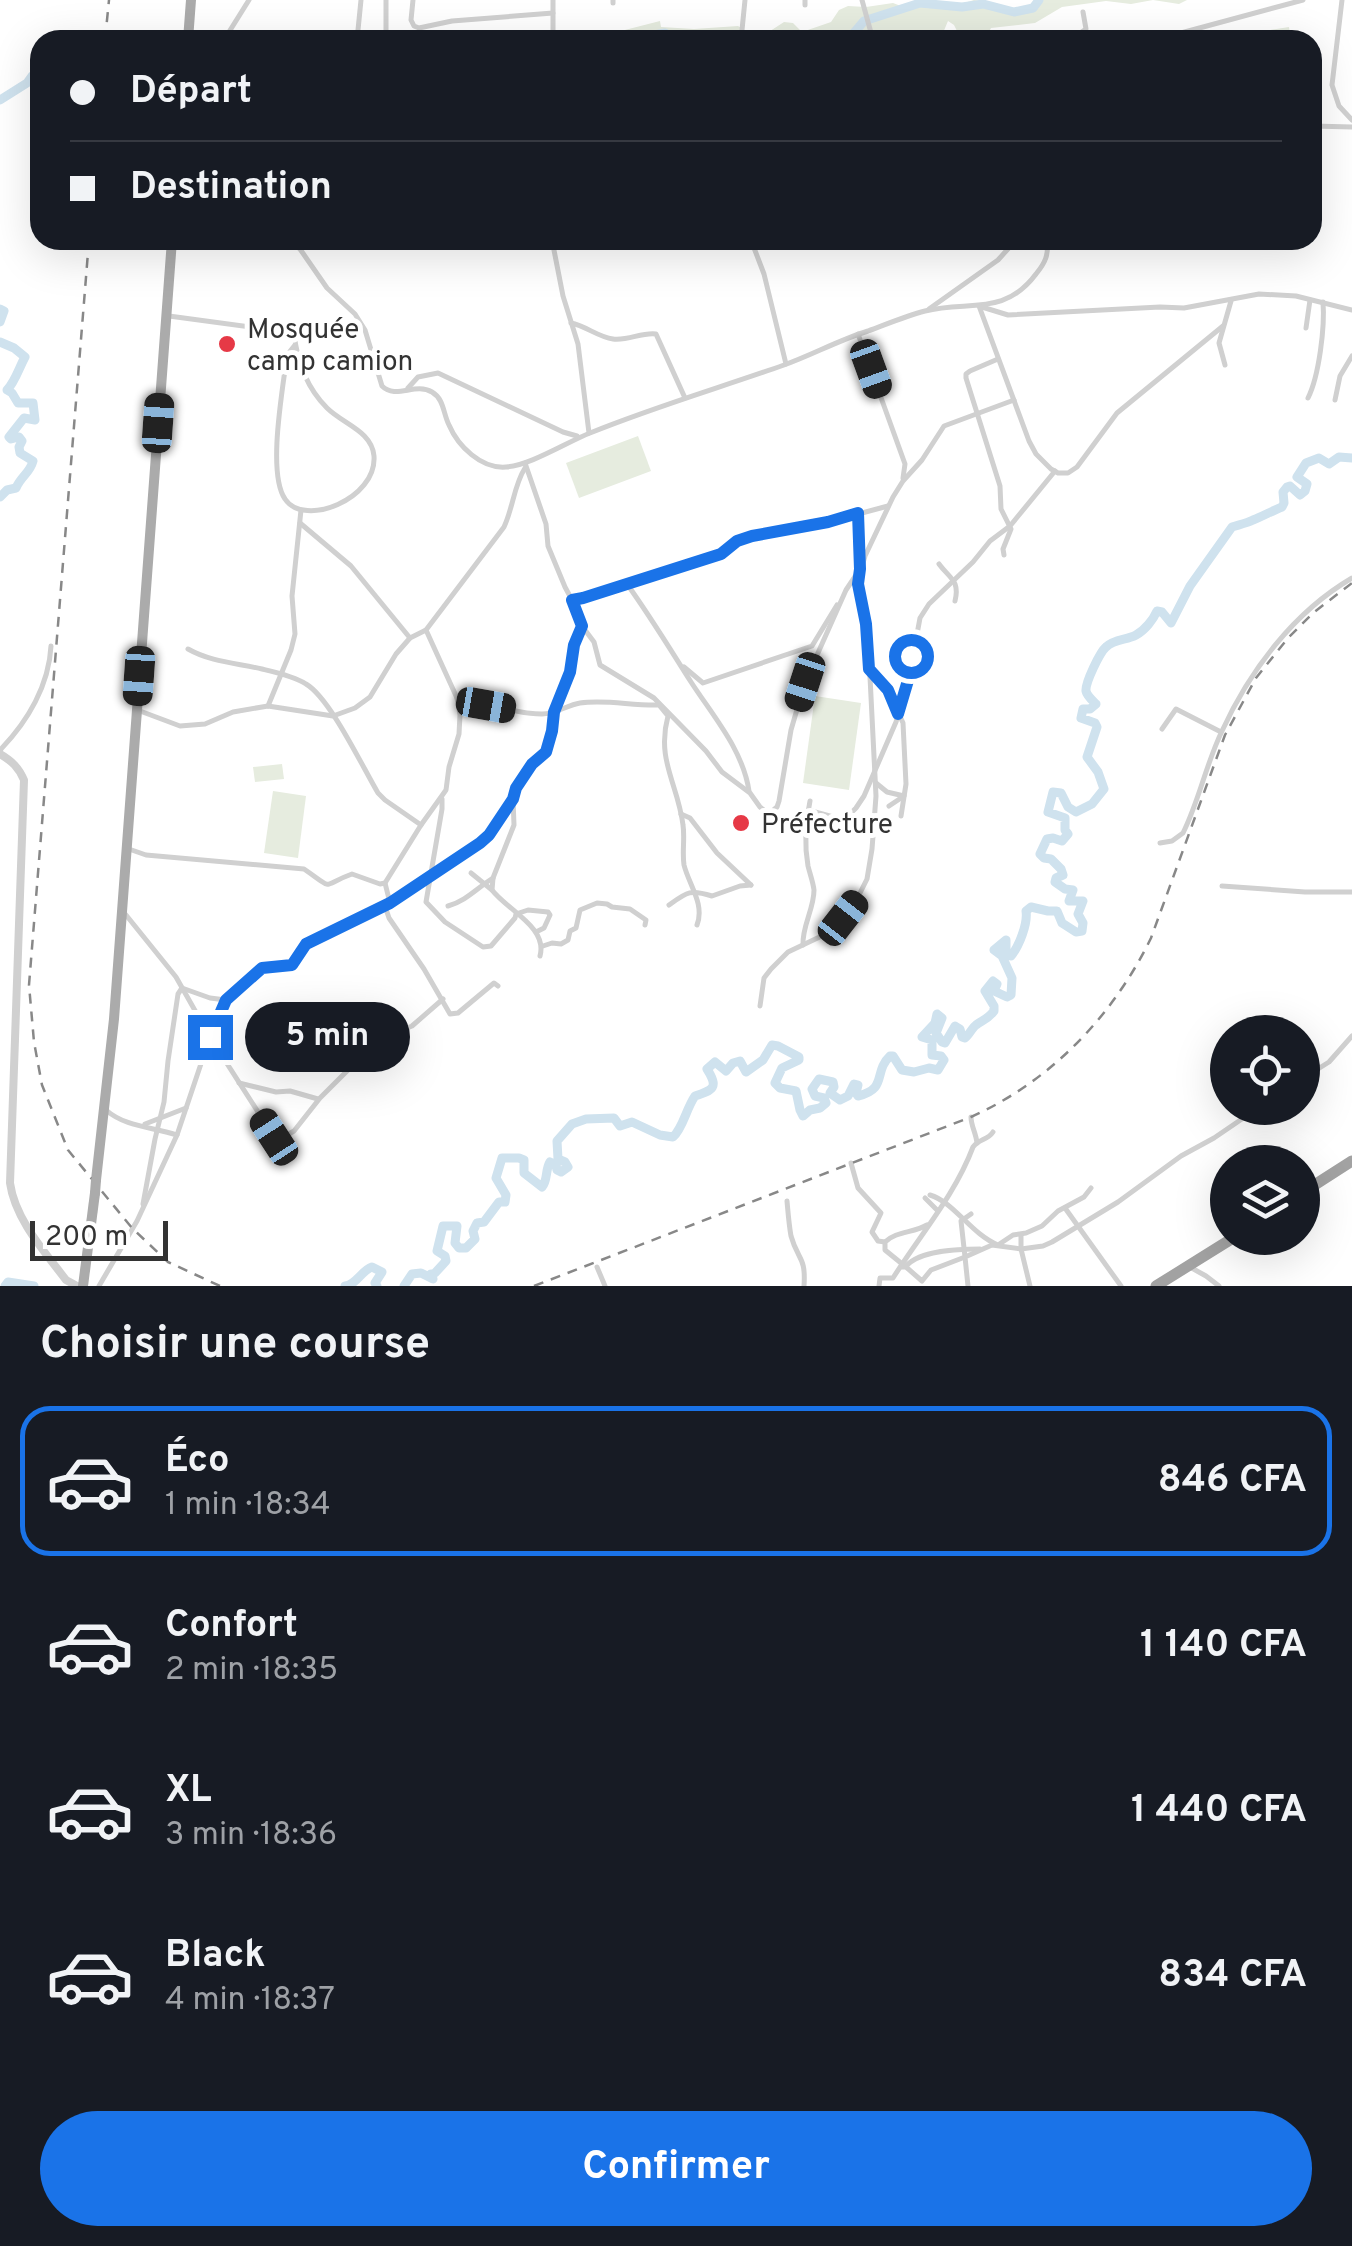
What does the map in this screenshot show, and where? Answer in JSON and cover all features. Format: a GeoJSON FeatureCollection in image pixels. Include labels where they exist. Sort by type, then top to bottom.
{"type":"FeatureCollection","features":[{"type":"Feature","properties":{"kind":"highway"},"geometry":{"type":"LineString","coordinates":[[1320,1181],[1352,1161]]}},
{"type":"Feature","properties":{"kind":"highway"},"geometry":{"type":"LineString","coordinates":[[1156,1286],[1210,1252]]}},
{"type":"Feature","properties":{"kind":"main road"},"geometry":{"type":"LineString","coordinates":[[189,30],[191,0]]}},
{"type":"Feature","properties":{"kind":"main road"},"geometry":{"type":"LineString","coordinates":[[80,1286],[105,1109],[171,250]]}},
{"type":"Feature","properties":{"kind":"street"},"geometry":{"type":"LineString","coordinates":[[230,30],[249,0]]}},
{"type":"Feature","properties":{"kind":"street"},"geometry":{"type":"LineString","coordinates":[[358,30],[360,0]]}},
{"type":"Feature","properties":{"kind":"street"},"geometry":{"type":"LineString","coordinates":[[386,0],[386,30]]}},
{"type":"Feature","properties":{"kind":"street"},"geometry":{"type":"LineString","coordinates":[[412,0],[411,20],[419,28],[452,20],[553,12]]}},
{"type":"Feature","properties":{"kind":"street"},"geometry":{"type":"LineString","coordinates":[[553,0],[553,30]]}},
{"type":"Feature","properties":{"kind":"street"},"geometry":{"type":"LineString","coordinates":[[742,30],[745,0]]}},
{"type":"Feature","properties":{"kind":"street"},"geometry":{"type":"LineString","coordinates":[[862,0],[870,30]]}},
{"type":"Feature","properties":{"kind":"street"},"geometry":{"type":"LineString","coordinates":[[1192,30],[1303,0]]}},
{"type":"Feature","properties":{"kind":"street"},"geometry":{"type":"LineString","coordinates":[[1342,0],[1332,85],[1339,106],[1352,124]]}},
{"type":"Feature","properties":{"kind":"street"},"geometry":{"type":"LineString","coordinates":[[1083,12],[1085,30]]}},
{"type":"Feature","properties":{"kind":"street"},"geometry":{"type":"LineString","coordinates":[[1322,126],[1352,124]]}},
{"type":"Feature","properties":{"kind":"street"},"geometry":{"type":"LineString","coordinates":[[301,250],[327,288],[355,314],[365,330],[382,386],[396,393],[426,389],[438,397],[450,427],[468,452],[490,466],[507,468],[526,464],[590,433],[929,310],[979,306],[1014,297],[1031,281],[1048,257],[1048,250]]}},
{"type":"Feature","properties":{"kind":"street"},"geometry":{"type":"LineString","coordinates":[[554,250],[578,344],[590,433]]}},
{"type":"Feature","properties":{"kind":"street"},"geometry":{"type":"LineString","coordinates":[[755,250],[786,364]]}},
{"type":"Feature","properties":{"kind":"street"},"geometry":{"type":"LineString","coordinates":[[929,310],[1007,250]]}},
{"type":"Feature","properties":{"kind":"street"},"geometry":{"type":"LineString","coordinates":[[979,306],[1008,316],[1184,308],[1259,294],[1296,296],[1352,310]]}},
{"type":"Feature","properties":{"kind":"street"},"geometry":{"type":"LineString","coordinates":[[1306,328],[1310,300]]}},
{"type":"Feature","properties":{"kind":"street"},"geometry":{"type":"LineString","coordinates":[[1225,365],[1218,348],[1231,301]]}},
{"type":"Feature","properties":{"kind":"street"},"geometry":{"type":"LineString","coordinates":[[1308,398],[1316,376],[1323,302]]}},
{"type":"Feature","properties":{"kind":"street"},"geometry":{"type":"LineString","coordinates":[[979,306],[1036,454],[1055,471],[1068,473],[1125,406],[1223,326]]}},
{"type":"Feature","properties":{"kind":"street"},"geometry":{"type":"LineString","coordinates":[[166,316],[294,333],[305,378],[315,394],[330,411],[366,436],[374,452],[372,471],[364,487],[350,500],[328,508],[302,510],[290,506],[283,498],[276,455],[286,355],[295,345]]}},
{"type":"Feature","properties":{"kind":"street"},"geometry":{"type":"LineString","coordinates":[[571,323],[616,339],[656,334],[685,398]]}},
{"type":"Feature","properties":{"kind":"street"},"geometry":{"type":"LineString","coordinates":[[858,334],[904,464],[903,481]]}},
{"type":"Feature","properties":{"kind":"street"},"geometry":{"type":"LineString","coordinates":[[1335,400],[1340,376],[1352,356]]}},
{"type":"Feature","properties":{"kind":"street"},"geometry":{"type":"LineString","coordinates":[[999,359],[966,374],[1000,486],[1001,509],[1010,526],[1002,549],[1004,555]]}},
{"type":"Feature","properties":{"kind":"street"},"geometry":{"type":"LineString","coordinates":[[406,389],[418,377],[438,373],[580,437]]}},
{"type":"Feature","properties":{"kind":"street"},"geometry":{"type":"LineString","coordinates":[[678,662],[703,683],[812,646],[860,569],[903,481],[944,426],[1014,400]]}},
{"type":"Feature","properties":{"kind":"street"},"geometry":{"type":"LineString","coordinates":[[526,464],[546,524],[548,546],[582,626],[594,642],[600,665],[654,698],[696,739],[722,772],[769,814],[777,807],[800,696],[846,590]]}},
{"type":"Feature","properties":{"kind":"street"},"geometry":{"type":"LineString","coordinates":[[137,710],[180,726],[205,724],[234,712],[268,706],[333,716],[355,708],[370,697],[410,638],[426,630],[504,527],[526,464]]}},
{"type":"Feature","properties":{"kind":"street"},"geometry":{"type":"LineString","coordinates":[[808,810],[844,820],[856,808],[879,765],[898,714],[920,618],[929,604],[1010,526],[1055,471]]}},
{"type":"Feature","properties":{"kind":"street"},"geometry":{"type":"LineString","coordinates":[[572,600],[721,554],[737,541],[752,536],[888,506]]}},
{"type":"Feature","properties":{"kind":"street"},"geometry":{"type":"LineString","coordinates":[[268,706],[295,634],[292,596],[302,510]]}},
{"type":"Feature","properties":{"kind":"street"},"geometry":{"type":"LineString","coordinates":[[760,1006],[764,978],[788,952],[828,933],[865,887],[872,849],[875,781],[866,624],[858,584],[858,513]]}},
{"type":"Feature","properties":{"kind":"street"},"geometry":{"type":"LineString","coordinates":[[300,523],[351,566],[410,638]]}},
{"type":"Feature","properties":{"kind":"street"},"geometry":{"type":"LineString","coordinates":[[938,564],[958,588],[955,601]]}},
{"type":"Feature","properties":{"kind":"street"},"geometry":{"type":"LineString","coordinates":[[1160,843],[1183,833],[1221,732],[1250,679],[1297,620],[1352,578]]}},
{"type":"Feature","properties":{"kind":"street"},"geometry":{"type":"LineString","coordinates":[[627,584],[727,735],[746,772],[750,793]]}},
{"type":"Feature","properties":{"kind":"street"},"geometry":{"type":"LineString","coordinates":[[492,890],[514,826],[516,788],[532,764],[546,752],[554,712],[582,626]]}},
{"type":"Feature","properties":{"kind":"street"},"geometry":{"type":"LineString","coordinates":[[426,630],[457,698],[460,715],[426,902],[445,922],[483,946],[491,946],[516,914],[528,910],[548,912],[550,919],[536,932]]}},
{"type":"Feature","properties":{"kind":"street"},"geometry":{"type":"LineString","coordinates":[[51,646],[49,668],[30,713],[0,753],[20,770],[24,780],[9,1157],[12,1197],[21,1216],[66,1280],[80,1286]]}},
{"type":"Feature","properties":{"kind":"street"},"geometry":{"type":"LineString","coordinates":[[188,649],[205,658],[305,683],[333,716],[378,793],[421,825]]}},
{"type":"Feature","properties":{"kind":"street"},"geometry":{"type":"LineString","coordinates":[[869,669],[888,690],[903,723],[906,784],[901,816]]}},
{"type":"Feature","properties":{"kind":"street"},"geometry":{"type":"LineString","coordinates":[[457,698],[546,714],[583,702],[659,705],[668,716],[665,759],[681,814],[684,868],[700,914],[697,926]]}},
{"type":"Feature","properties":{"kind":"street"},"geometry":{"type":"LineString","coordinates":[[1162,729],[1176,709],[1221,732]]}},
{"type":"Feature","properties":{"kind":"street"},"geometry":{"type":"LineString","coordinates":[[875,781],[888,792],[904,796]]}},
{"type":"Feature","properties":{"kind":"street"},"geometry":{"type":"LineString","coordinates":[[889,806],[904,796]]}},
{"type":"Feature","properties":{"kind":"street"},"geometry":{"type":"LineString","coordinates":[[442,798],[385,883],[389,918],[454,1015],[494,983],[498,986]]}},
{"type":"Feature","properties":{"kind":"street"},"geometry":{"type":"LineString","coordinates":[[100,1286],[142,1212],[177,1136],[226,1000],[262,968],[292,965],[306,944],[388,904],[480,843],[513,799]]}},
{"type":"Feature","properties":{"kind":"street"},"geometry":{"type":"LineString","coordinates":[[803,947],[814,886],[804,830],[810,802]]}},
{"type":"Feature","properties":{"kind":"street"},"geometry":{"type":"LineString","coordinates":[[669,906],[684,894],[712,896],[750,884],[717,853],[690,818],[681,814]]}},
{"type":"Feature","properties":{"kind":"street"},"geometry":{"type":"LineString","coordinates":[[126,848],[146,855],[304,870],[325,885],[352,874],[385,883]]}},
{"type":"Feature","properties":{"kind":"street"},"geometry":{"type":"LineString","coordinates":[[471,872],[536,932],[543,946],[540,956]]}},
{"type":"Feature","properties":{"kind":"street"},"geometry":{"type":"LineString","coordinates":[[448,906],[464,901],[493,878]]}},
{"type":"Feature","properties":{"kind":"street"},"geometry":{"type":"LineString","coordinates":[[1222,886],[1352,892]]}},
{"type":"Feature","properties":{"kind":"street"},"geometry":{"type":"LineString","coordinates":[[543,946],[568,940],[580,910],[596,903],[630,908],[646,920],[645,925]]}},
{"type":"Feature","properties":{"kind":"street"},"geometry":{"type":"LineString","coordinates":[[126,915],[154,947],[274,1137],[280,1139],[294,1131],[352,1066],[380,1050],[395,1033],[412,1026],[443,999]]}},
{"type":"Feature","properties":{"kind":"street"},"geometry":{"type":"LineString","coordinates":[[182,988],[226,1000]]}},
{"type":"Feature","properties":{"kind":"street"},"geometry":{"type":"LineString","coordinates":[[142,1212],[182,988]]}},
{"type":"Feature","properties":{"kind":"street"},"geometry":{"type":"LineString","coordinates":[[1320,1068],[1352,1036]]}},
{"type":"Feature","properties":{"kind":"street"},"geometry":{"type":"LineString","coordinates":[[239,1083],[320,1098]]}},
{"type":"Feature","properties":{"kind":"street"},"geometry":{"type":"LineString","coordinates":[[142,1126],[188,1106]]}},
{"type":"Feature","properties":{"kind":"street"},"geometry":{"type":"LineString","coordinates":[[105,1109],[124,1122],[177,1136]]}},
{"type":"Feature","properties":{"kind":"street"},"geometry":{"type":"LineString","coordinates":[[879,1286],[880,1278],[893,1278],[944,1203],[976,1142],[972,1117]]}},
{"type":"Feature","properties":{"kind":"street"},"geometry":{"type":"LineString","coordinates":[[938,1210],[927,1196],[936,1196],[980,1236],[998,1245],[1020,1249],[1042,1246],[1080,1228],[1233,1125]]}},
{"type":"Feature","properties":{"kind":"street"},"geometry":{"type":"LineString","coordinates":[[976,1142],[986,1140],[993,1132]]}},
{"type":"Feature","properties":{"kind":"street"},"geometry":{"type":"LineString","coordinates":[[851,1163],[858,1188],[881,1213],[874,1227],[875,1237],[882,1243],[930,1223]]}},
{"type":"Feature","properties":{"kind":"street"},"geometry":{"type":"LineString","coordinates":[[885,1242],[885,1250],[922,1281],[931,1270],[966,1253],[998,1245],[1013,1235],[1042,1226],[1092,1188]]}},
{"type":"Feature","properties":{"kind":"street"},"geometry":{"type":"LineString","coordinates":[[787,1201],[789,1232],[805,1264],[804,1286]]}},
{"type":"Feature","properties":{"kind":"street"},"geometry":{"type":"LineString","coordinates":[[1065,1208],[1120,1286]]}},
{"type":"Feature","properties":{"kind":"street"},"geometry":{"type":"LineString","coordinates":[[962,1220],[971,1214]]}},
{"type":"Feature","properties":{"kind":"street"},"geometry":{"type":"LineString","coordinates":[[962,1220],[968,1286]]}},
{"type":"Feature","properties":{"kind":"street"},"geometry":{"type":"LineString","coordinates":[[1020,1234],[1030,1286]]}},
{"type":"Feature","properties":{"kind":"street"},"geometry":{"type":"LineString","coordinates":[[902,1266],[949,1251],[966,1253]]}},
{"type":"Feature","properties":{"kind":"street"},"geometry":{"type":"LineString","coordinates":[[1188,1266],[1219,1286]]}},
{"type":"Feature","properties":{"kind":"street"},"geometry":{"type":"LineString","coordinates":[[598,1268],[606,1286]]}},
{"type":"Feature","properties":{"kind":"shaded area"},"geometry":{"type":"Polygon","coordinates":[[[974,0],[992,3],[1021,15],[1039,0],[1153,0],[1062,7],[1035,23],[990,30],[956,30],[948,21],[944,30],[808,30],[831,22],[839,10],[848,6],[893,3],[906,8],[921,1],[961,4],[974,0]]]}},
{"type":"Feature","properties":{"kind":"shaded area"},"geometry":{"type":"Polygon","coordinates":[[[1153,0],[1187,0],[1179,4],[1153,0]]]}},
{"type":"Feature","properties":{"kind":"shaded area"},"geometry":{"type":"Polygon","coordinates":[[[660,21],[661,27],[738,26],[745,30],[625,30],[660,21]]]}},
{"type":"Feature","properties":{"kind":"shaded area"},"geometry":{"type":"Polygon","coordinates":[[[784,22],[793,23],[800,30],[772,30],[784,22]]]}},
{"type":"Feature","properties":{"kind":"shaded area"},"geometry":{"type":"Polygon","coordinates":[[[638,436],[651,471],[579,498],[566,463],[638,436]]]}},
{"type":"Feature","properties":{"kind":"shaded area"},"geometry":{"type":"Polygon","coordinates":[[[815,696],[861,703],[849,790],[803,783],[815,696]]]}},
{"type":"Feature","properties":{"kind":"shaded area"},"geometry":{"type":"Polygon","coordinates":[[[282,764],[284,779],[255,782],[253,767],[282,764]]]}},
{"type":"Feature","properties":{"kind":"shaded area"},"geometry":{"type":"Polygon","coordinates":[[[273,791],[306,796],[298,858],[264,853],[273,791]]]}},
{"type":"Feature","properties":{"kind":"waterway"},"geometry":{"type":"LineString","coordinates":[[856,30],[864,21],[920,3],[962,7],[983,4],[1014,12],[1033,8],[1039,0]]}},
{"type":"Feature","properties":{"kind":"waterway"},"geometry":{"type":"LineString","coordinates":[[0,100],[30,79]]}},
{"type":"Feature","properties":{"kind":"waterway"},"geometry":{"type":"LineString","coordinates":[[0,309],[4,311],[0,322]]}},
{"type":"Feature","properties":{"kind":"waterway"},"geometry":{"type":"LineString","coordinates":[[0,342],[25,357],[7,390],[18,403],[33,403],[35,420],[24,418],[9,437],[19,437],[20,453],[33,461],[16,488],[0,497]]}},
{"type":"Feature","properties":{"kind":"waterway"},"geometry":{"type":"LineString","coordinates":[[404,1286],[412,1274],[421,1273],[433,1279],[431,1274],[446,1261],[437,1251],[443,1226],[457,1226],[455,1243],[466,1248],[475,1239],[477,1223],[484,1222],[499,1202],[505,1202],[506,1195],[496,1178],[502,1158],[524,1160],[524,1173],[542,1187],[550,1162],[561,1172],[568,1167],[558,1159],[557,1141],[572,1124],[614,1118],[620,1126],[632,1122],[673,1137],[695,1096],[712,1087],[707,1069],[715,1062],[726,1071],[740,1061],[746,1072],[763,1060],[772,1045],[799,1057],[782,1068],[775,1083],[796,1091],[803,1116],[826,1103],[812,1089],[819,1079],[833,1082],[830,1093],[840,1100],[848,1096],[854,1084],[858,1085],[858,1096],[873,1089],[890,1056],[902,1070],[938,1070],[944,1060],[932,1055],[932,1040],[922,1037],[935,1023],[937,1014],[942,1018],[936,1033],[942,1042],[955,1026],[965,1038],[994,1011],[985,991],[993,981],[997,984],[994,991],[1011,995],[1012,978],[1002,956],[994,950],[1006,940],[1006,951],[1011,956],[1022,935],[1026,911],[1031,907],[1057,911],[1062,923],[1076,932],[1082,931],[1078,914],[1083,901],[1069,901],[1073,890],[1055,882],[1063,875],[1061,869],[1040,854],[1047,839],[1062,841],[1068,834],[1065,818],[1048,812],[1053,792],[1061,793],[1068,807],[1076,812],[1092,804],[1104,789],[1087,757],[1097,727],[1081,718],[1083,709],[1096,704],[1086,687],[1103,650],[1139,633],[1157,611],[1171,623],[1190,586],[1232,527],[1282,507],[1287,487],[1300,495],[1305,491],[1307,484],[1297,477],[1306,463],[1319,458],[1329,464],[1339,457],[1352,458]]}},
{"type":"Feature","properties":{"kind":"waterway"},"geometry":{"type":"LineString","coordinates":[[345,1286],[372,1267],[382,1272],[377,1286]]}},
{"type":"Feature","properties":{"kind":"waterway"},"geometry":{"type":"LineString","coordinates":[[5,1286],[8,1282],[34,1286]]}},
{"type":"Feature","properties":{"kind":"railway"},"geometry":{"type":"LineString","coordinates":[[106,30],[109,0]]}},
{"type":"Feature","properties":{"kind":"railway"},"geometry":{"type":"LineString","coordinates":[[88,250],[29,985],[34,1042],[42,1085],[68,1150],[132,1228],[168,1262],[220,1286]]}},
{"type":"Feature","properties":{"kind":"railway"},"geometry":{"type":"LineString","coordinates":[[534,1286],[971,1117],[1028,1085],[1053,1065],[1098,1019],[1136,967],[1151,938],[1225,735],[1256,678],[1313,613],[1352,583]]}},
{"type":"Feature","properties":{"kind":"place","name":"Mosquée camp camion"},"geometry":{"type":"Point","coordinates":[227,344]}},
{"type":"Feature","properties":{"kind":"place","name":"Préfecture"},"geometry":{"type":"Point","coordinates":[741,823]}},
{"type":"Feature","properties":{"kind":"route"},"geometry":{"type":"LineString","coordinates":[[210,1037],[226,1000],[262,968],[292,965],[306,944],[390,903],[489,835],[532,764],[546,752],[554,712],[582,626],[572,600],[721,554],[737,541],[752,536],[858,513],[858,584],[869,669],[888,690],[898,714],[911,656]]}}]}
